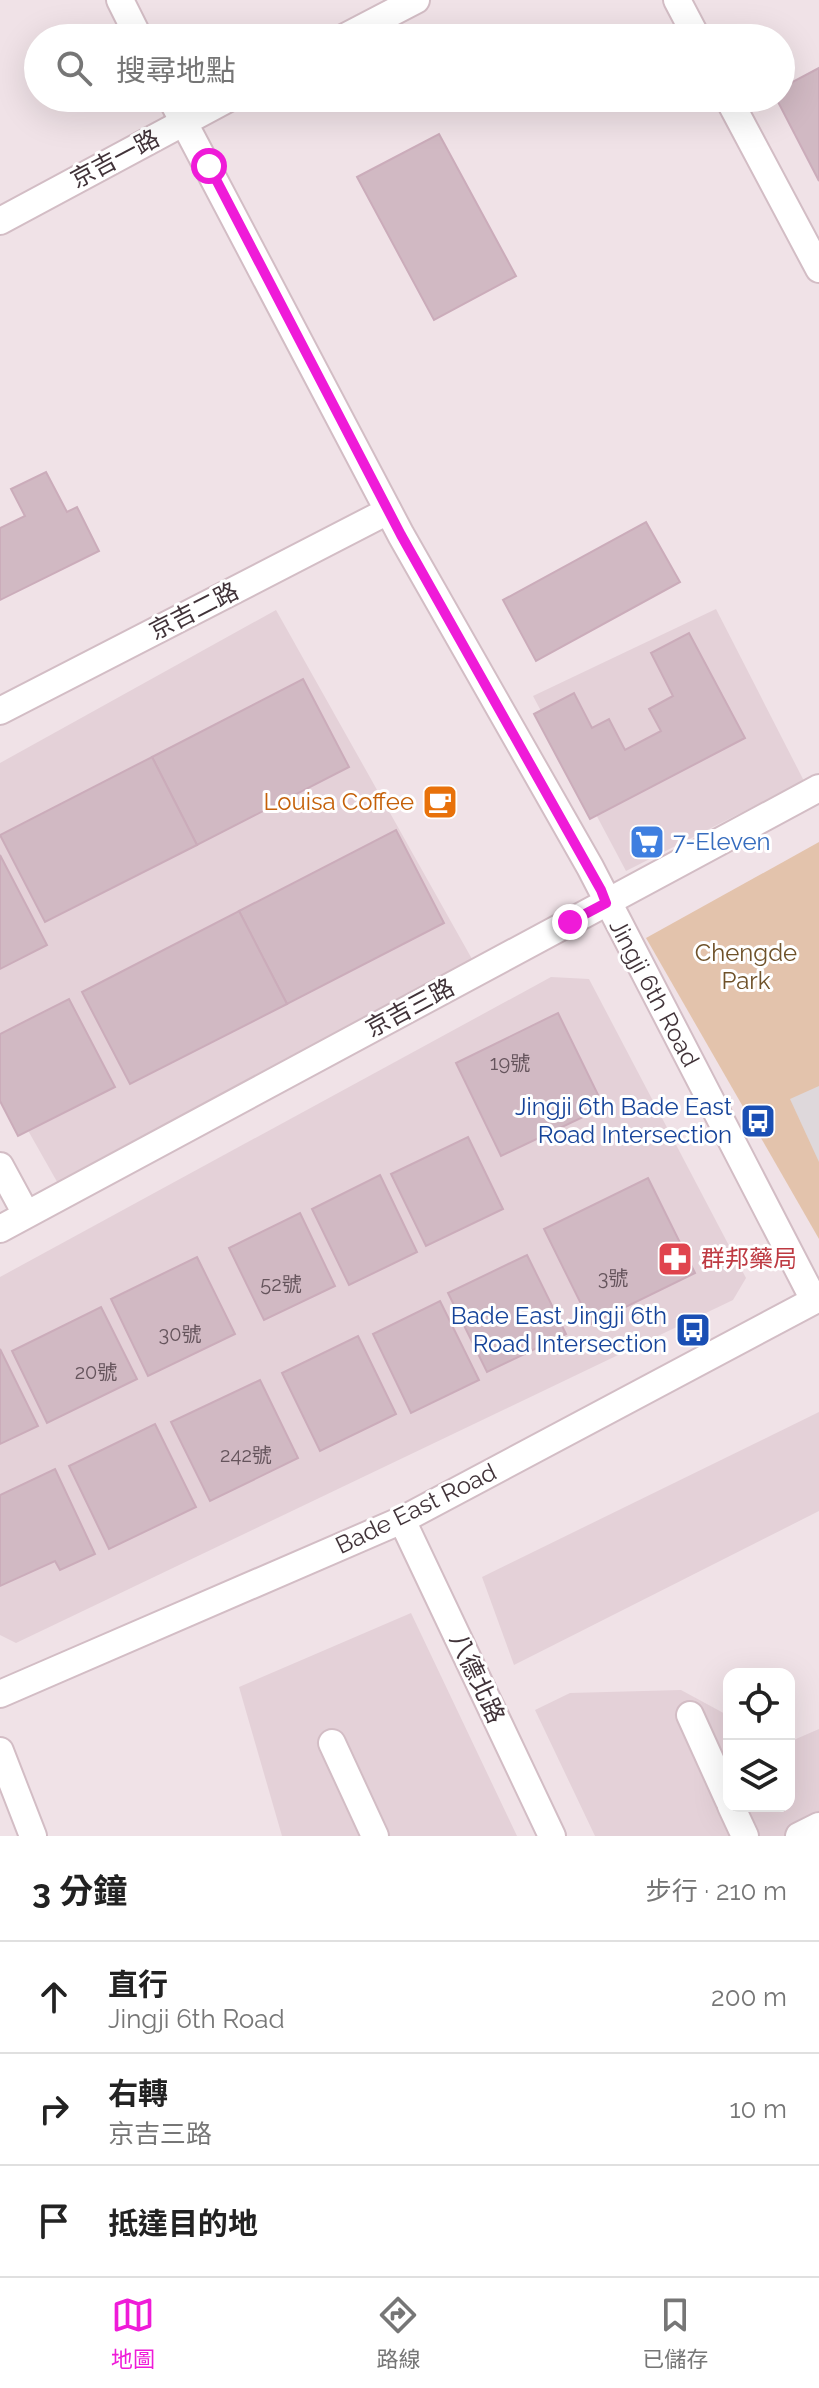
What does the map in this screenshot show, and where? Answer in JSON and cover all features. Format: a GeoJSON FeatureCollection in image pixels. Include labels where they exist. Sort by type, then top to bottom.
{"type":"FeatureCollection","features":[{"type":"Feature","properties":{"kind":"street"},"geometry":{"type":"LineString","coordinates":[[120,0],[132,24]]}},
{"type":"Feature","properties":{"kind":"street"},"geometry":{"type":"LineString","coordinates":[[370,24],[416,0]]}},
{"type":"Feature","properties":{"kind":"street"},"geometry":{"type":"LineString","coordinates":[[677,0],[690,24]]}},
{"type":"Feature","properties":{"kind":"street","name":"Jingji 6th Road"},"geometry":{"type":"LineString","coordinates":[[179,112],[388,511],[590,867],[606,903],[816,1299]]}},
{"type":"Feature","properties":{"kind":"street","name":"京吉一路"},"geometry":{"type":"LineString","coordinates":[[0,221],[203,112]]}},
{"type":"Feature","properties":{"kind":"street"},"geometry":{"type":"LineString","coordinates":[[735,112],[819,269]]}},
{"type":"Feature","properties":{"kind":"street","name":"京吉二路"},"geometry":{"type":"LineString","coordinates":[[0,711],[388,511]]}},
{"type":"Feature","properties":{"kind":"street","name":"京吉三路"},"geometry":{"type":"LineString","coordinates":[[0,1229],[819,788]]}},
{"type":"Feature","properties":{"kind":"street"},"geometry":{"type":"LineString","coordinates":[[0,1166],[26,1214]]}},
{"type":"Feature","properties":{"kind":"street","name":"Bade East Road"},"geometry":{"type":"LineString","coordinates":[[0,1694],[402,1520],[816,1299]]}},
{"type":"Feature","properties":{"kind":"street","name":"八德北路"},"geometry":{"type":"LineString","coordinates":[[402,1520],[552,1836]]}},
{"type":"Feature","properties":{"kind":"street"},"geometry":{"type":"LineString","coordinates":[[690,1715],[723,1788]]}},
{"type":"Feature","properties":{"kind":"street"},"geometry":{"type":"LineString","coordinates":[[332,1743],[375,1836]]}},
{"type":"Feature","properties":{"kind":"street"},"geometry":{"type":"LineString","coordinates":[[0,1751],[33,1836]]}},
{"type":"Feature","properties":{"kind":"street"},"geometry":{"type":"LineString","coordinates":[[734,1812],[745,1836]]}},
{"type":"Feature","properties":{"kind":"street"},"geometry":{"type":"LineString","coordinates":[[799,1836],[819,1826]]}},
{"type":"Feature","properties":{"kind":"shaded area"},"geometry":{"type":"Polygon","coordinates":[[[716,609],[804,781],[626,871],[533,696],[716,609]]]}},
{"type":"Feature","properties":{"kind":"shaded area"},"geometry":{"type":"Polygon","coordinates":[[[276,610],[472,959],[60,1187],[0,1081],[0,763],[276,610]]]}},
{"type":"Feature","properties":{"kind":"shaded area"},"geometry":{"type":"Polygon","coordinates":[[[551,977],[589,979],[746,1278],[733,1300],[16,1643],[0,1635],[0,1277],[551,977]]]}},
{"type":"Feature","properties":{"kind":"shaded area"},"geometry":{"type":"Polygon","coordinates":[[[819,1086],[819,1162],[790,1099],[819,1086]]]}},
{"type":"Feature","properties":{"kind":"shaded area"},"geometry":{"type":"Polygon","coordinates":[[[819,1412],[819,1511],[514,1665],[482,1577],[819,1412]]]}},
{"type":"Feature","properties":{"kind":"shaded area"},"geometry":{"type":"Polygon","coordinates":[[[411,1613],[517,1836],[282,1836],[239,1687],[411,1613]]]}},
{"type":"Feature","properties":{"kind":"shaded area"},"geometry":{"type":"Polygon","coordinates":[[[681,1690],[723,1713],[723,1812],[795,1812],[795,1739],[819,1729],[819,1836],[595,1836],[535,1710],[570,1693],[681,1690]]]}},
{"type":"Feature","properties":{"kind":"green space","name":"Chengde Park"},"geometry":{"type":"Polygon","coordinates":[[[819,842],[819,1239],[646,938],[819,842]]]}},
{"type":"Feature","properties":{"kind":"building"},"geometry":{"type":"Polygon","coordinates":[[[819,68],[819,181],[783,112],[795,112],[795,81],[819,68]]]}},
{"type":"Feature","properties":{"kind":"building"},"geometry":{"type":"Polygon","coordinates":[[[439,134],[516,276],[434,320],[357,177],[439,134]]]}},
{"type":"Feature","properties":{"kind":"building"},"geometry":{"type":"Polygon","coordinates":[[[46,472],[67,512],[77,507],[99,551],[0,600],[0,528],[25,516],[11,489],[46,472]]]}},
{"type":"Feature","properties":{"kind":"building"},"geometry":{"type":"Polygon","coordinates":[[[646,522],[680,582],[536,661],[503,600],[646,522]]]}},
{"type":"Feature","properties":{"kind":"building"},"geometry":{"type":"Polygon","coordinates":[[[689,633],[745,738],[590,819],[534,714],[574,693],[592,728],[609,719],[625,750],[661,731],[649,709],[673,696],[651,653],[689,633]]]}},
{"type":"Feature","properties":{"kind":"building"},"geometry":{"type":"Polygon","coordinates":[[[303,679],[349,767],[197,845],[152,757],[303,679]]]}},
{"type":"Feature","properties":{"kind":"building"},"geometry":{"type":"Polygon","coordinates":[[[152,757],[197,845],[45,922],[0,835],[152,757]]]}},
{"type":"Feature","properties":{"kind":"building"},"geometry":{"type":"Polygon","coordinates":[[[396,830],[444,923],[287,1004],[239,911],[396,830]]]}},
{"type":"Feature","properties":{"kind":"building"},"geometry":{"type":"Polygon","coordinates":[[[0,855],[47,945],[0,969],[0,855]]]}},
{"type":"Feature","properties":{"kind":"building"},"geometry":{"type":"Polygon","coordinates":[[[239,911],[287,1004],[130,1084],[82,992],[239,911]]]}},
{"type":"Feature","properties":{"kind":"building"},"geometry":{"type":"Polygon","coordinates":[[[69,999],[115,1087],[18,1136],[0,1101],[0,1034],[69,999]]]}},
{"type":"Feature","properties":{"kind":"building"},"geometry":{"type":"Polygon","coordinates":[[[558,1013],[604,1107],[501,1156],[456,1063],[558,1013]]]}},
{"type":"Feature","properties":{"kind":"building"},"geometry":{"type":"Polygon","coordinates":[[[468,1137],[503,1209],[426,1246],[391,1174],[468,1137]]]}},
{"type":"Feature","properties":{"kind":"building"},"geometry":{"type":"Polygon","coordinates":[[[380,1175],[417,1252],[349,1285],[312,1209],[380,1175]]]}},
{"type":"Feature","properties":{"kind":"building"},"geometry":{"type":"Polygon","coordinates":[[[648,1178],[695,1273],[591,1324],[544,1229],[648,1178]]]}},
{"type":"Feature","properties":{"kind":"building"},"geometry":{"type":"Polygon","coordinates":[[[300,1213],[335,1286],[264,1320],[229,1248],[300,1213]]]}},
{"type":"Feature","properties":{"kind":"building"},"geometry":{"type":"Polygon","coordinates":[[[527,1255],[566,1334],[487,1372],[448,1293],[527,1255]]]}},
{"type":"Feature","properties":{"kind":"building"},"geometry":{"type":"Polygon","coordinates":[[[197,1257],[235,1334],[148,1376],[111,1299],[197,1257]]]}},
{"type":"Feature","properties":{"kind":"building"},"geometry":{"type":"Polygon","coordinates":[[[440,1301],[479,1380],[411,1413],[373,1334],[440,1301]]]}},
{"type":"Feature","properties":{"kind":"building"},"geometry":{"type":"Polygon","coordinates":[[[101,1307],[137,1379],[47,1423],[12,1351],[101,1307]]]}},
{"type":"Feature","properties":{"kind":"building"},"geometry":{"type":"Polygon","coordinates":[[[358,1336],[396,1414],[320,1451],[282,1373],[358,1336]]]}},
{"type":"Feature","properties":{"kind":"building"},"geometry":{"type":"Polygon","coordinates":[[[0,1349],[38,1426],[0,1444],[0,1349]]]}},
{"type":"Feature","properties":{"kind":"building"},"geometry":{"type":"Polygon","coordinates":[[[260,1380],[298,1458],[210,1501],[171,1422],[260,1380]]]}},
{"type":"Feature","properties":{"kind":"building"},"geometry":{"type":"Polygon","coordinates":[[[155,1424],[196,1507],[109,1549],[69,1466],[155,1424]]]}},
{"type":"Feature","properties":{"kind":"building"},"geometry":{"type":"Polygon","coordinates":[[[55,1469],[95,1554],[60,1570],[55,1561],[0,1586],[0,1495],[55,1469]]]}},
{"type":"Feature","properties":{"kind":"place","name":"Louisa Coffee"},"geometry":{"type":"Point","coordinates":[440,802]}},
{"type":"Feature","properties":{"kind":"place","name":"7-Eleven"},"geometry":{"type":"Point","coordinates":[647,842]}},
{"type":"Feature","properties":{"kind":"place","name":"Jingji 6th Bade East Road Intersection"},"geometry":{"type":"Point","coordinates":[758,1121]}},
{"type":"Feature","properties":{"kind":"place","name":"群邦藥局"},"geometry":{"type":"Point","coordinates":[675,1259]}},
{"type":"Feature","properties":{"kind":"place","name":"Bade East Jingji 6th Road Intersection"},"geometry":{"type":"Point","coordinates":[693,1330]}},
{"type":"Feature","properties":{"kind":"route"},"geometry":{"type":"LineString","coordinates":[[209,166],[401,535],[601,890],[606,903],[570,922]]}}]}
